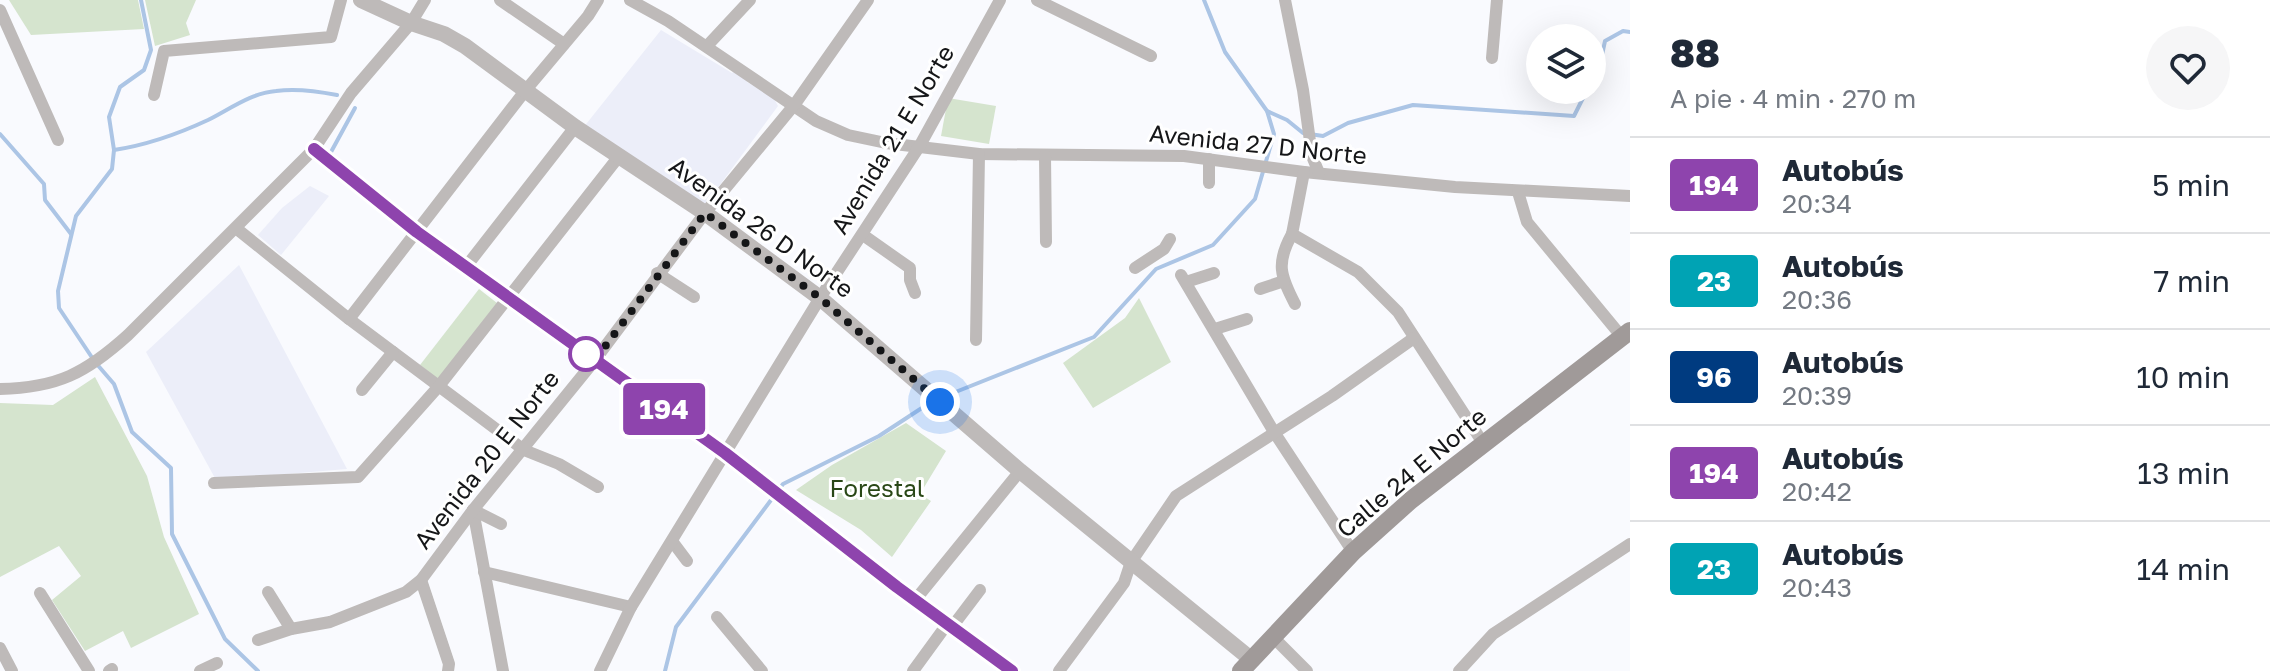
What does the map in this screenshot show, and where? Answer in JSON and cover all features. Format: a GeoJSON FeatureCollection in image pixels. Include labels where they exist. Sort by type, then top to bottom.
{"type":"FeatureCollection","features":[{"type":"Feature","properties":{"kind":"main road","name":"Calle 24 E Norte"},"geometry":{"type":"LineString","coordinates":[[1246,665],[1353,552],[1411,500],[1626,334]]}},
{"type":"Feature","properties":{"kind":"street"},"geometry":{"type":"LineString","coordinates":[[154,95],[164,51],[331,37],[341,0]]}},
{"type":"Feature","properties":{"kind":"street","name":"Avenida 26 D Norte"},"geometry":{"type":"LineString","coordinates":[[361,0],[444,34],[465,46],[575,127],[705,213],[820,298],[1020,471],[1131,562],[1246,665]]}},
{"type":"Feature","properties":{"kind":"street"},"geometry":{"type":"LineString","coordinates":[[0,389],[41,387],[83,370],[105,356],[237,229],[314,149],[351,93],[411,23],[425,0]]}},
{"type":"Feature","properties":{"kind":"street"},"geometry":{"type":"LineString","coordinates":[[500,0],[564,44]]}},
{"type":"Feature","properties":{"kind":"street"},"geometry":{"type":"LineString","coordinates":[[349,319],[598,0]]}},
{"type":"Feature","properties":{"kind":"street","name":"Avenida 27 D Norte"},"geometry":{"type":"LineString","coordinates":[[630,0],[707,46],[833,129],[886,143],[979,154],[1162,155],[1518,192],[1630,196]]}},
{"type":"Feature","properties":{"kind":"street"},"geometry":{"type":"LineString","coordinates":[[707,46],[750,0]]}},
{"type":"Feature","properties":{"kind":"street","name":"Avenida 20 E Norte"},"geometry":{"type":"LineString","coordinates":[[258,640],[291,629],[330,622],[406,592],[421,580],[473,510],[595,360],[657,273],[795,104],[868,0]]}},
{"type":"Feature","properties":{"kind":"street","name":"Avenida 21 E Norte"},"geometry":{"type":"LineString","coordinates":[[600,671],[631,607],[820,298],[919,147],[1000,0]]}},
{"type":"Feature","properties":{"kind":"street"},"geometry":{"type":"LineString","coordinates":[[1037,0],[1151,56]]}},
{"type":"Feature","properties":{"kind":"street"},"geometry":{"type":"LineString","coordinates":[[1285,0],[1312,156],[1319,173]]}},
{"type":"Feature","properties":{"kind":"street"},"geometry":{"type":"LineString","coordinates":[[1492,58],[1497,0]]}},
{"type":"Feature","properties":{"kind":"street"},"geometry":{"type":"LineString","coordinates":[[0,10],[58,140]]}},
{"type":"Feature","properties":{"kind":"street"},"geometry":{"type":"LineString","coordinates":[[465,268],[575,127]]}},
{"type":"Feature","properties":{"kind":"street"},"geometry":{"type":"LineString","coordinates":[[314,149],[465,268],[725,453],[897,587],[1012,671]]}},
{"type":"Feature","properties":{"kind":"street"},"geometry":{"type":"LineString","coordinates":[[976,340],[979,154]]}},
{"type":"Feature","properties":{"kind":"street"},"geometry":{"type":"LineString","coordinates":[[214,483],[358,477],[439,386],[620,155]]}},
{"type":"Feature","properties":{"kind":"street"},"geometry":{"type":"LineString","coordinates":[[1045,156],[1046,242]]}},
{"type":"Feature","properties":{"kind":"street"},"geometry":{"type":"LineString","coordinates":[[1209,159],[1209,183]]}},
{"type":"Feature","properties":{"kind":"street"},"geometry":{"type":"LineString","coordinates":[[1295,304],[1284,281],[1281,254],[1292,234],[1304,172]]}},
{"type":"Feature","properties":{"kind":"street"},"geometry":{"type":"LineString","coordinates":[[1518,192],[1527,222],[1626,334]]}},
{"type":"Feature","properties":{"kind":"street"},"geometry":{"type":"LineString","coordinates":[[237,229],[349,319],[524,450],[559,464],[598,487]]}},
{"type":"Feature","properties":{"kind":"street"},"geometry":{"type":"LineString","coordinates":[[1292,234],[1358,272],[1398,312],[1483,443]]}},
{"type":"Feature","properties":{"kind":"street"},"geometry":{"type":"LineString","coordinates":[[863,235],[910,268],[915,293]]}},
{"type":"Feature","properties":{"kind":"street"},"geometry":{"type":"LineString","coordinates":[[1135,268],[1164,249],[1170,239]]}},
{"type":"Feature","properties":{"kind":"street"},"geometry":{"type":"LineString","coordinates":[[657,273],[694,297]]}},
{"type":"Feature","properties":{"kind":"street"},"geometry":{"type":"LineString","coordinates":[[1214,273],[1184,279],[1274,432],[1353,552]]}},
{"type":"Feature","properties":{"kind":"street"},"geometry":{"type":"LineString","coordinates":[[1260,289],[1284,281]]}},
{"type":"Feature","properties":{"kind":"street"},"geometry":{"type":"LineString","coordinates":[[1215,329],[1247,319]]}},
{"type":"Feature","properties":{"kind":"street"},"geometry":{"type":"LineString","coordinates":[[1059,671],[1124,583],[1131,562],[1176,496],[1332,396],[1414,338]]}},
{"type":"Feature","properties":{"kind":"street"},"geometry":{"type":"LineString","coordinates":[[362,390],[393,352]]}},
{"type":"Feature","properties":{"kind":"street"},"geometry":{"type":"LineString","coordinates":[[916,599],[1020,471]]}},
{"type":"Feature","properties":{"kind":"street"},"geometry":{"type":"LineString","coordinates":[[473,510],[501,524]]}},
{"type":"Feature","properties":{"kind":"street"},"geometry":{"type":"LineString","coordinates":[[473,510],[503,671]]}},
{"type":"Feature","properties":{"kind":"street"},"geometry":{"type":"LineString","coordinates":[[672,541],[687,561]]}},
{"type":"Feature","properties":{"kind":"street"},"geometry":{"type":"LineString","coordinates":[[1459,671],[1493,634],[1630,544]]}},
{"type":"Feature","properties":{"kind":"street"},"geometry":{"type":"LineString","coordinates":[[484,572],[631,607]]}},
{"type":"Feature","properties":{"kind":"street"},"geometry":{"type":"LineString","coordinates":[[421,580],[449,664],[448,671]]}},
{"type":"Feature","properties":{"kind":"street"},"geometry":{"type":"LineString","coordinates":[[913,671],[980,590]]}},
{"type":"Feature","properties":{"kind":"street"},"geometry":{"type":"LineString","coordinates":[[268,592],[291,629]]}},
{"type":"Feature","properties":{"kind":"street"},"geometry":{"type":"LineString","coordinates":[[40,593],[89,671]]}},
{"type":"Feature","properties":{"kind":"street"},"geometry":{"type":"LineString","coordinates":[[717,617],[762,671]]}},
{"type":"Feature","properties":{"kind":"street"},"geometry":{"type":"LineString","coordinates":[[1273,637],[1307,671]]}},
{"type":"Feature","properties":{"kind":"street"},"geometry":{"type":"LineString","coordinates":[[0,648],[12,671]]}},
{"type":"Feature","properties":{"kind":"street"},"geometry":{"type":"LineString","coordinates":[[200,671],[217,663]]}},
{"type":"Feature","properties":{"kind":"shaded area"},"geometry":{"type":"Polygon","coordinates":[[[661,30],[732,73],[735,70],[747,82],[773,97],[778,106],[703,208],[583,128],[661,30]]]}},
{"type":"Feature","properties":{"kind":"shaded area"},"geometry":{"type":"Polygon","coordinates":[[[310,186],[329,196],[281,255],[258,235],[282,208],[310,186]]]}},
{"type":"Feature","properties":{"kind":"shaded area"},"geometry":{"type":"Polygon","coordinates":[[[239,265],[347,469],[216,480],[146,352],[239,265]]]}},
{"type":"Feature","properties":{"kind":"green space"},"geometry":{"type":"Polygon","coordinates":[[[9,0],[138,0],[144,29],[31,35],[9,0]]]}},
{"type":"Feature","properties":{"kind":"green space"},"geometry":{"type":"Polygon","coordinates":[[[145,0],[196,0],[186,23],[190,35],[155,46],[145,0]]]}},
{"type":"Feature","properties":{"kind":"green space"},"geometry":{"type":"Polygon","coordinates":[[[948,98],[996,106],[989,144],[941,136],[948,98]]]}},
{"type":"Feature","properties":{"kind":"green space"},"geometry":{"type":"Polygon","coordinates":[[[479,289],[497,303],[438,379],[420,365],[479,289]]]}},
{"type":"Feature","properties":{"kind":"green space"},"geometry":{"type":"Polygon","coordinates":[[[1139,298],[1171,362],[1093,408],[1063,363],[1125,318],[1139,298]]]}},
{"type":"Feature","properties":{"kind":"green space"},"geometry":{"type":"Polygon","coordinates":[[[95,377],[147,476],[164,537],[199,614],[131,648],[123,631],[85,651],[52,600],[81,576],[59,546],[0,577],[0,403],[53,405],[95,377]]]}},
{"type":"Feature","properties":{"kind":"green space","name":"Forestal"},"geometry":{"type":"Polygon","coordinates":[[[906,423],[946,451],[920,494],[931,501],[892,557],[861,530],[796,490],[832,465],[906,423]]]}},
{"type":"Feature","properties":{"kind":"waterway"},"geometry":{"type":"LineString","coordinates":[[141,0],[151,50],[144,70],[120,87],[109,117],[114,150],[112,169],[76,216],[58,291],[59,308],[95,362],[114,384],[132,432],[171,468],[172,534],[225,639],[258,671]]}},
{"type":"Feature","properties":{"kind":"waterway"},"geometry":{"type":"LineString","coordinates":[[943,397],[1094,337],[1156,269],[1213,245],[1255,199],[1274,134],[1267,111],[1225,52],[1204,0]]}},
{"type":"Feature","properties":{"kind":"waterway"},"geometry":{"type":"LineString","coordinates":[[1606,40],[1623,31],[1630,32]]}},
{"type":"Feature","properties":{"kind":"waterway"},"geometry":{"type":"LineString","coordinates":[[114,150],[174,134],[267,92],[299,90],[337,95]]}},
{"type":"Feature","properties":{"kind":"waterway"},"geometry":{"type":"LineString","coordinates":[[1267,111],[1287,120],[1303,133],[1323,136],[1348,123],[1413,105],[1574,116],[1580,104]]}},
{"type":"Feature","properties":{"kind":"waterway"},"geometry":{"type":"LineString","coordinates":[[331,152],[355,108]]}},
{"type":"Feature","properties":{"kind":"waterway"},"geometry":{"type":"LineString","coordinates":[[0,134],[44,184],[45,200],[71,234]]}},
{"type":"Feature","properties":{"kind":"waterway"},"geometry":{"type":"LineString","coordinates":[[665,671],[676,627],[783,484],[879,436],[931,402]]}},
{"type":"Feature","properties":{"kind":"bus line","name":"194"},"geometry":{"type":"LineString","coordinates":[[314,149],[417,232],[725,453],[897,587],[1012,671]]}},
{"type":"Feature","properties":{"kind":"route"},"geometry":{"type":"LineString","coordinates":[[586,354],[595,360],[657,273],[705,213],[820,298],[940,402]]}}]}
